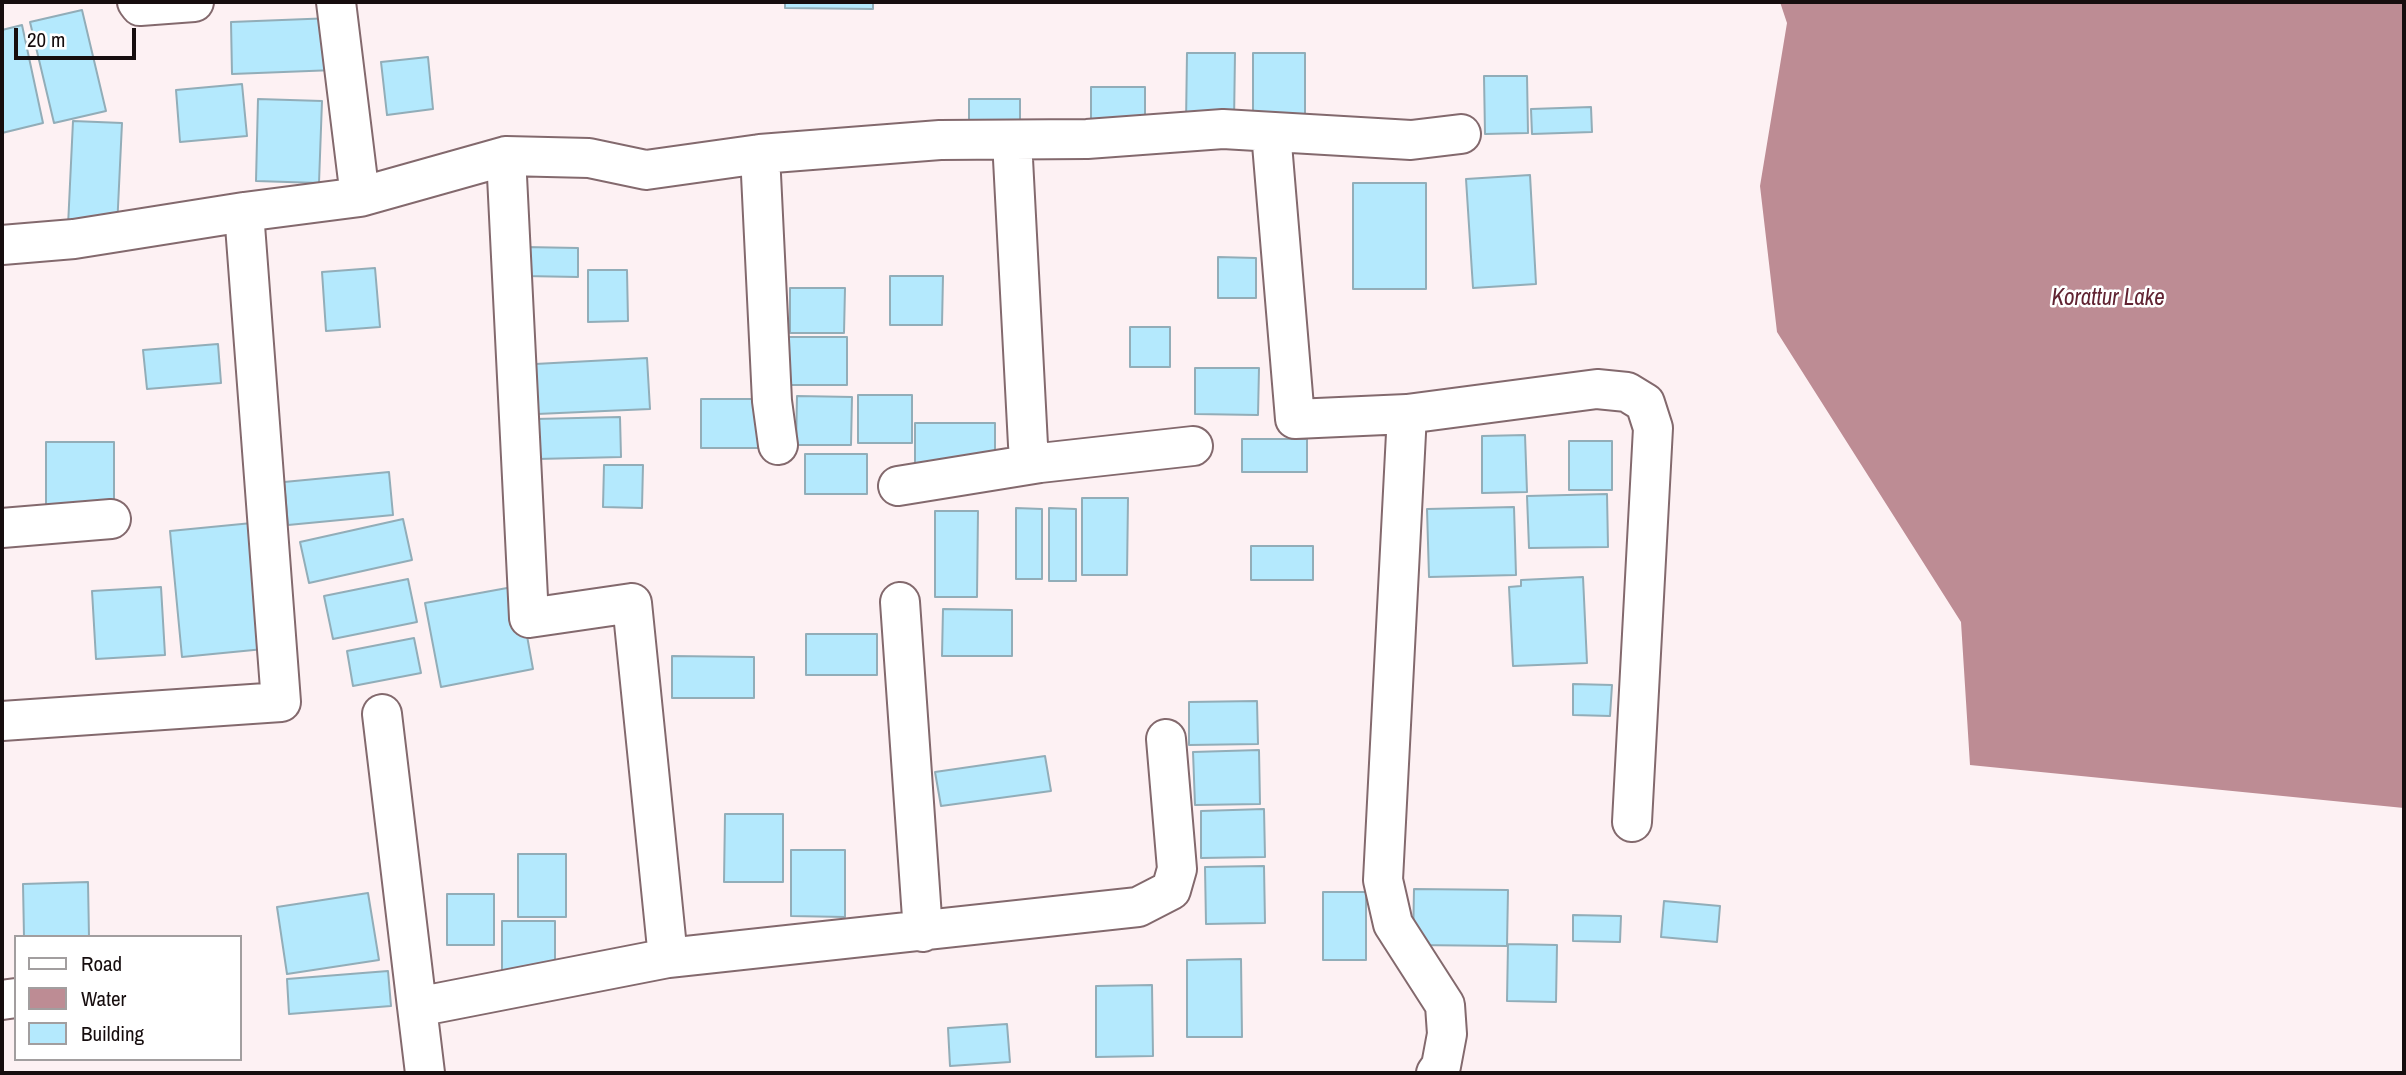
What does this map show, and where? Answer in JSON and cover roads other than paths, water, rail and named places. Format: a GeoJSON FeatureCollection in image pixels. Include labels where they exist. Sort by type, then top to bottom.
{"type":"FeatureCollection","features":[{"type":"Feature","properties":{"kind":"street"},"geometry":{"type":"LineString","coordinates":[[137,2],[140,6],[194,2]]}},
{"type":"Feature","properties":{"kind":"street"},"geometry":{"type":"LineString","coordinates":[[335,2],[360,197]]}},
{"type":"Feature","properties":{"kind":"street"},"geometry":{"type":"LineString","coordinates":[[2,245],[74,239],[360,197],[506,156],[590,158],[646,170],[760,154],[940,140],[1087,139],[1223,130],[1411,140],[1461,134]]}},
{"type":"Feature","properties":{"kind":"street"},"geometry":{"type":"LineString","coordinates":[[1270,132],[1295,419],[1407,414],[1597,389],[1627,392],[1645,403],[1653,428],[1632,822]]}},
{"type":"Feature","properties":{"kind":"street"},"geometry":{"type":"LineString","coordinates":[[1013,140],[1028,444],[1032,459],[1040,463]]}},
{"type":"Feature","properties":{"kind":"street"},"geometry":{"type":"LineString","coordinates":[[760,154],[772,401],[778,445]]}},
{"type":"Feature","properties":{"kind":"street"},"geometry":{"type":"LineString","coordinates":[[506,156],[529,618],[632,603],[668,958]]}},
{"type":"Feature","properties":{"kind":"street"},"geometry":{"type":"LineString","coordinates":[[2,721],[281,702],[244,212]]}},
{"type":"Feature","properties":{"kind":"street"},"geometry":{"type":"LineString","coordinates":[[1407,414],[1383,880],[1393,924],[1445,1005],[1447,1034],[1441,1066],[1436,1073]]}},
{"type":"Feature","properties":{"kind":"street"},"geometry":{"type":"LineString","coordinates":[[898,486],[1040,463],[1193,446]]}},
{"type":"Feature","properties":{"kind":"street"},"geometry":{"type":"LineString","coordinates":[[2,528],[111,519]]}},
{"type":"Feature","properties":{"kind":"street"},"geometry":{"type":"LineString","coordinates":[[900,602],[923,932]]}},
{"type":"Feature","properties":{"kind":"street"},"geometry":{"type":"LineString","coordinates":[[382,714],[425,1073]]}},
{"type":"Feature","properties":{"kind":"street"},"geometry":{"type":"LineString","coordinates":[[417,1007],[668,958],[1138,907],[1171,890],[1177,869],[1166,739]]}},
{"type":"Feature","properties":{"kind":"water","name":"Korattur Lake"},"geometry":{"type":"Polygon","coordinates":[[[1780,2],[2404,2],[2404,808],[1970,765],[1961,622],[1777,332],[1760,186],[1787,23],[1780,2]]]}}]}
